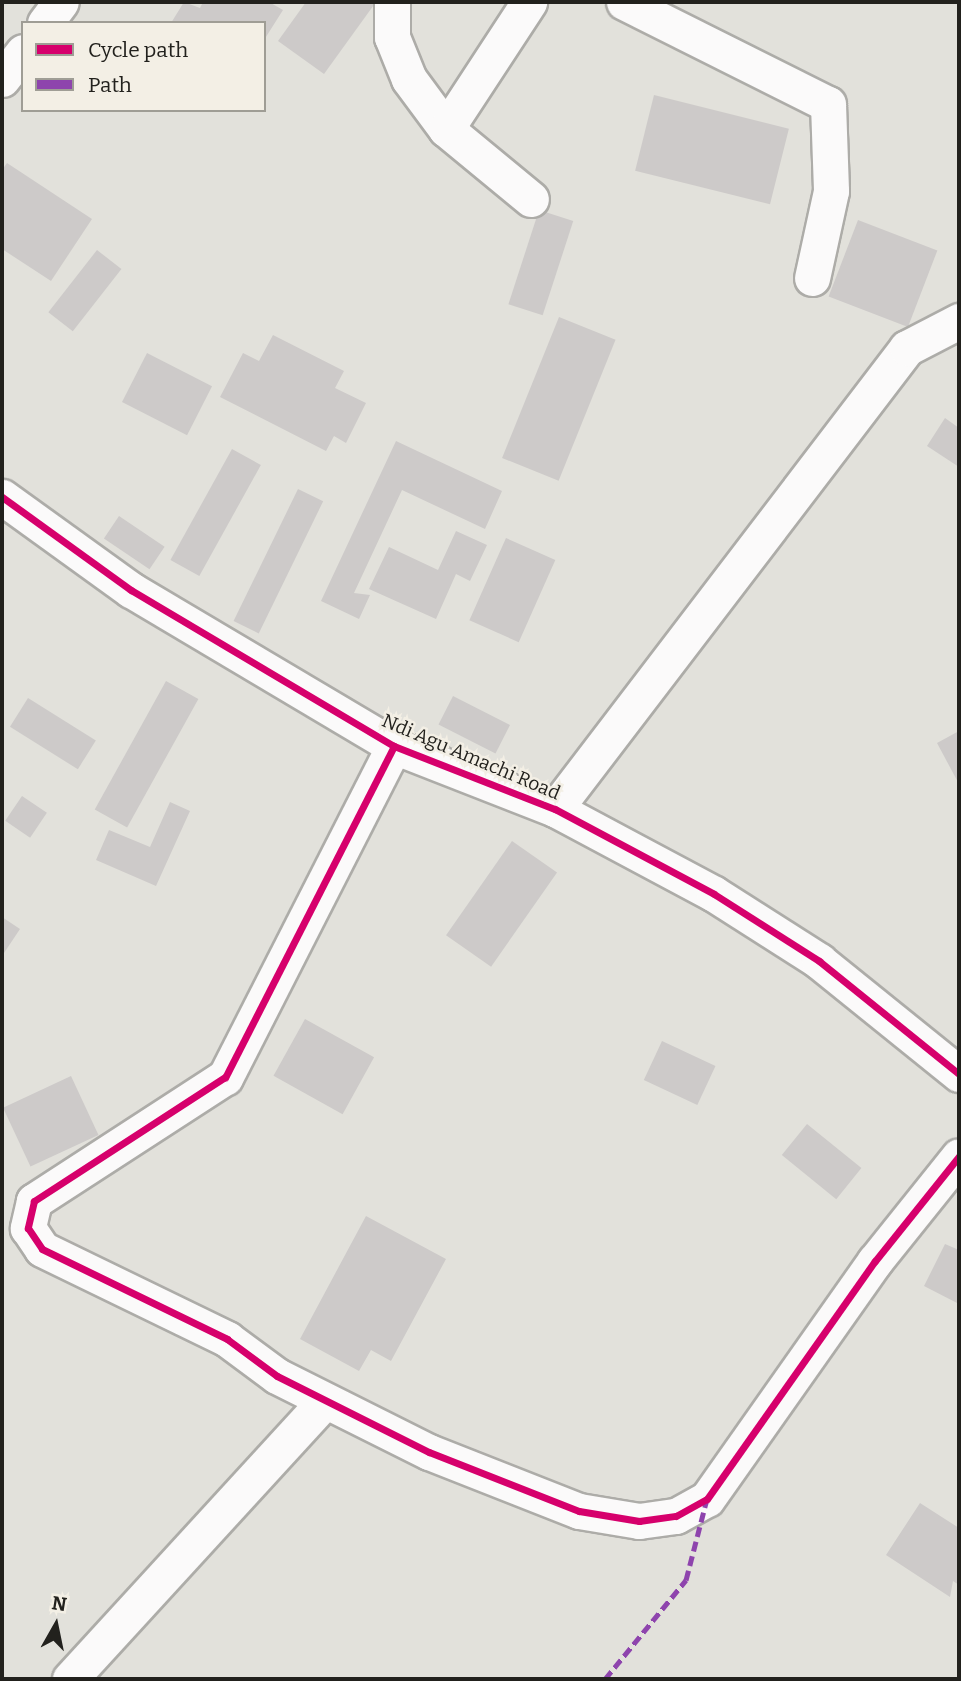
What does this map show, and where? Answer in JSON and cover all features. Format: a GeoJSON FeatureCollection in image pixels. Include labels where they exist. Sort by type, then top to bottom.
{"type":"FeatureCollection","features":[{"type":"Feature","properties":{"kind":"street"},"geometry":{"type":"LineString","coordinates":[[47,21],[61,2]]}},
{"type":"Feature","properties":{"kind":"street"},"geometry":{"type":"LineString","coordinates":[[392,2],[392,37],[410,79],[446,129],[531,199]]}},
{"type":"Feature","properties":{"kind":"street"},"geometry":{"type":"LineString","coordinates":[[446,129],[529,2]]}},
{"type":"Feature","properties":{"kind":"street"},"geometry":{"type":"LineString","coordinates":[[624,2],[828,104],[831,191],[812,278]]}},
{"type":"Feature","properties":{"kind":"street"},"geometry":{"type":"LineString","coordinates":[[2,79],[21,55]]}},
{"type":"Feature","properties":{"kind":"street"},"geometry":{"type":"LineString","coordinates":[[555,809],[907,348],[959,321]]}},
{"type":"Feature","properties":{"kind":"street","name":"Ndi Agu Amachi Road"},"geometry":{"type":"LineString","coordinates":[[2,497],[131,590],[394,746],[555,809],[714,894],[819,961],[959,1074]]}},
{"type":"Feature","properties":{"kind":"street"},"geometry":{"type":"LineString","coordinates":[[394,746],[225,1077],[34,1201],[28,1228],[42,1249],[227,1339],[277,1376],[429,1452],[579,1511],[639,1521],[676,1516],[707,1499],[875,1261],[959,1156]]}},
{"type":"Feature","properties":{"kind":"street"},"geometry":{"type":"LineString","coordinates":[[70,1679],[325,1401]]}},
{"type":"Feature","properties":{"kind":"building"},"geometry":{"type":"Polygon","coordinates":[[[184,2],[200,8],[203,2],[269,2],[283,10],[266,37],[266,21],[172,21],[184,2]]]}},
{"type":"Feature","properties":{"kind":"building"},"geometry":{"type":"Polygon","coordinates":[[[306,2],[376,2],[324,74],[278,41],[306,2]]]}},
{"type":"Feature","properties":{"kind":"building"},"geometry":{"type":"Polygon","coordinates":[[[654,95],[789,129],[770,204],[635,171],[654,95]]]}},
{"type":"Feature","properties":{"kind":"building"},"geometry":{"type":"Polygon","coordinates":[[[7,163],[92,219],[51,281],[2,249],[2,170],[7,163]]]}},
{"type":"Feature","properties":{"kind":"building"},"geometry":{"type":"Polygon","coordinates":[[[539,210],[573,221],[543,315],[508,304],[539,210]]]}},
{"type":"Feature","properties":{"kind":"building"},"geometry":{"type":"Polygon","coordinates":[[[858,220],[937,250],[908,327],[829,297],[858,220]]]}},
{"type":"Feature","properties":{"kind":"building"},"geometry":{"type":"Polygon","coordinates":[[[97,250],[121,269],[73,331],[48,312],[97,250]]]}},
{"type":"Feature","properties":{"kind":"building"},"geometry":{"type":"Polygon","coordinates":[[[559,317],[616,340],[559,481],[502,458],[559,317]]]}},
{"type":"Feature","properties":{"kind":"building"},"geometry":{"type":"Polygon","coordinates":[[[273,335],[344,371],[335,388],[366,403],[346,443],[334,436],[326,451],[220,397],[243,353],[259,361],[273,335]]]}},
{"type":"Feature","properties":{"kind":"building"},"geometry":{"type":"Polygon","coordinates":[[[147,353],[212,386],[187,435],[122,402],[147,353]]]}},
{"type":"Feature","properties":{"kind":"building"},"geometry":{"type":"Polygon","coordinates":[[[945,418],[959,428],[959,467],[927,446],[945,418]]]}},
{"type":"Feature","properties":{"kind":"building"},"geometry":{"type":"Polygon","coordinates":[[[396,441],[502,491],[485,529],[402,490],[354,593],[370,595],[359,619],[321,601],[396,441]]]}},
{"type":"Feature","properties":{"kind":"building"},"geometry":{"type":"Polygon","coordinates":[[[232,449],[261,465],[199,576],[170,560],[232,449]]]}},
{"type":"Feature","properties":{"kind":"building"},"geometry":{"type":"Polygon","coordinates":[[[298,489],[323,501],[259,633],[234,621],[298,489]]]}},
{"type":"Feature","properties":{"kind":"building"},"geometry":{"type":"Polygon","coordinates":[[[119,516],[165,547],[149,569],[104,538],[119,516]]]}},
{"type":"Feature","properties":{"kind":"building"},"geometry":{"type":"Polygon","coordinates":[[[456,531],[487,545],[470,581],[456,574],[436,619],[369,589],[389,547],[438,570],[456,531]]]}},
{"type":"Feature","properties":{"kind":"building"},"geometry":{"type":"Polygon","coordinates":[[[506,538],[555,560],[519,642],[469,620],[506,538]]]}},
{"type":"Feature","properties":{"kind":"building"},"geometry":{"type":"Polygon","coordinates":[[[166,681],[198,699],[127,828],[95,810],[166,681]]]}},
{"type":"Feature","properties":{"kind":"building"},"geometry":{"type":"Polygon","coordinates":[[[453,696],[510,725],[495,754],[438,725],[453,696]]]}},
{"type":"Feature","properties":{"kind":"building"},"geometry":{"type":"Polygon","coordinates":[[[28,698],[96,740],[78,769],[10,727],[28,698]]]}},
{"type":"Feature","properties":{"kind":"building"},"geometry":{"type":"Polygon","coordinates":[[[959,731],[959,784],[937,743],[959,731]]]}},
{"type":"Feature","properties":{"kind":"building"},"geometry":{"type":"Polygon","coordinates":[[[22,796],[47,813],[30,838],[5,821],[22,796]]]}},
{"type":"Feature","properties":{"kind":"building"},"geometry":{"type":"Polygon","coordinates":[[[170,802],[190,811],[156,886],[96,860],[109,830],[150,847],[170,802]]]}},
{"type":"Feature","properties":{"kind":"building"},"geometry":{"type":"Polygon","coordinates":[[[512,841],[557,873],[491,967],[446,935],[512,841]]]}},
{"type":"Feature","properties":{"kind":"building"},"geometry":{"type":"Polygon","coordinates":[[[2,917],[20,929],[2,956],[2,917]]]}},
{"type":"Feature","properties":{"kind":"building"},"geometry":{"type":"Polygon","coordinates":[[[305,1019],[374,1057],[343,1114],[273,1076],[305,1019]]]}},
{"type":"Feature","properties":{"kind":"building"},"geometry":{"type":"Polygon","coordinates":[[[662,1041],[715,1066],[697,1105],[644,1080],[662,1041]]]}},
{"type":"Feature","properties":{"kind":"building"},"geometry":{"type":"Polygon","coordinates":[[[71,1076],[98,1135],[30,1167],[3,1108],[71,1076]]]}},
{"type":"Feature","properties":{"kind":"building"},"geometry":{"type":"Polygon","coordinates":[[[807,1124],[861,1168],[836,1199],[782,1155],[807,1124]]]}},
{"type":"Feature","properties":{"kind":"building"},"geometry":{"type":"Polygon","coordinates":[[[366,1216],[446,1259],[391,1361],[371,1350],[359,1371],[300,1339],[366,1216]]]}},
{"type":"Feature","properties":{"kind":"building"},"geometry":{"type":"Polygon","coordinates":[[[945,1244],[959,1250],[959,1304],[924,1286],[945,1244]]]}},
{"type":"Feature","properties":{"kind":"building"},"geometry":{"type":"Polygon","coordinates":[[[920,1503],[959,1528],[959,1585],[953,1581],[950,1597],[886,1555],[920,1503]]]}},
{"type":"Feature","properties":{"kind":"marked path"},"geometry":{"type":"LineString","coordinates":[[605,1679],[686,1580],[707,1499]]}},
{"type":"Feature","properties":{"kind":"cycle path"},"geometry":{"type":"LineString","coordinates":[[2,497],[131,590],[394,746],[555,809],[714,894],[819,961],[959,1074]]}},
{"type":"Feature","properties":{"kind":"cycle path"},"geometry":{"type":"LineString","coordinates":[[394,746],[225,1077],[34,1201],[28,1228],[42,1249],[227,1339],[277,1376],[429,1452],[579,1511],[639,1521],[676,1516],[707,1499],[875,1261],[959,1156]]}}]}
